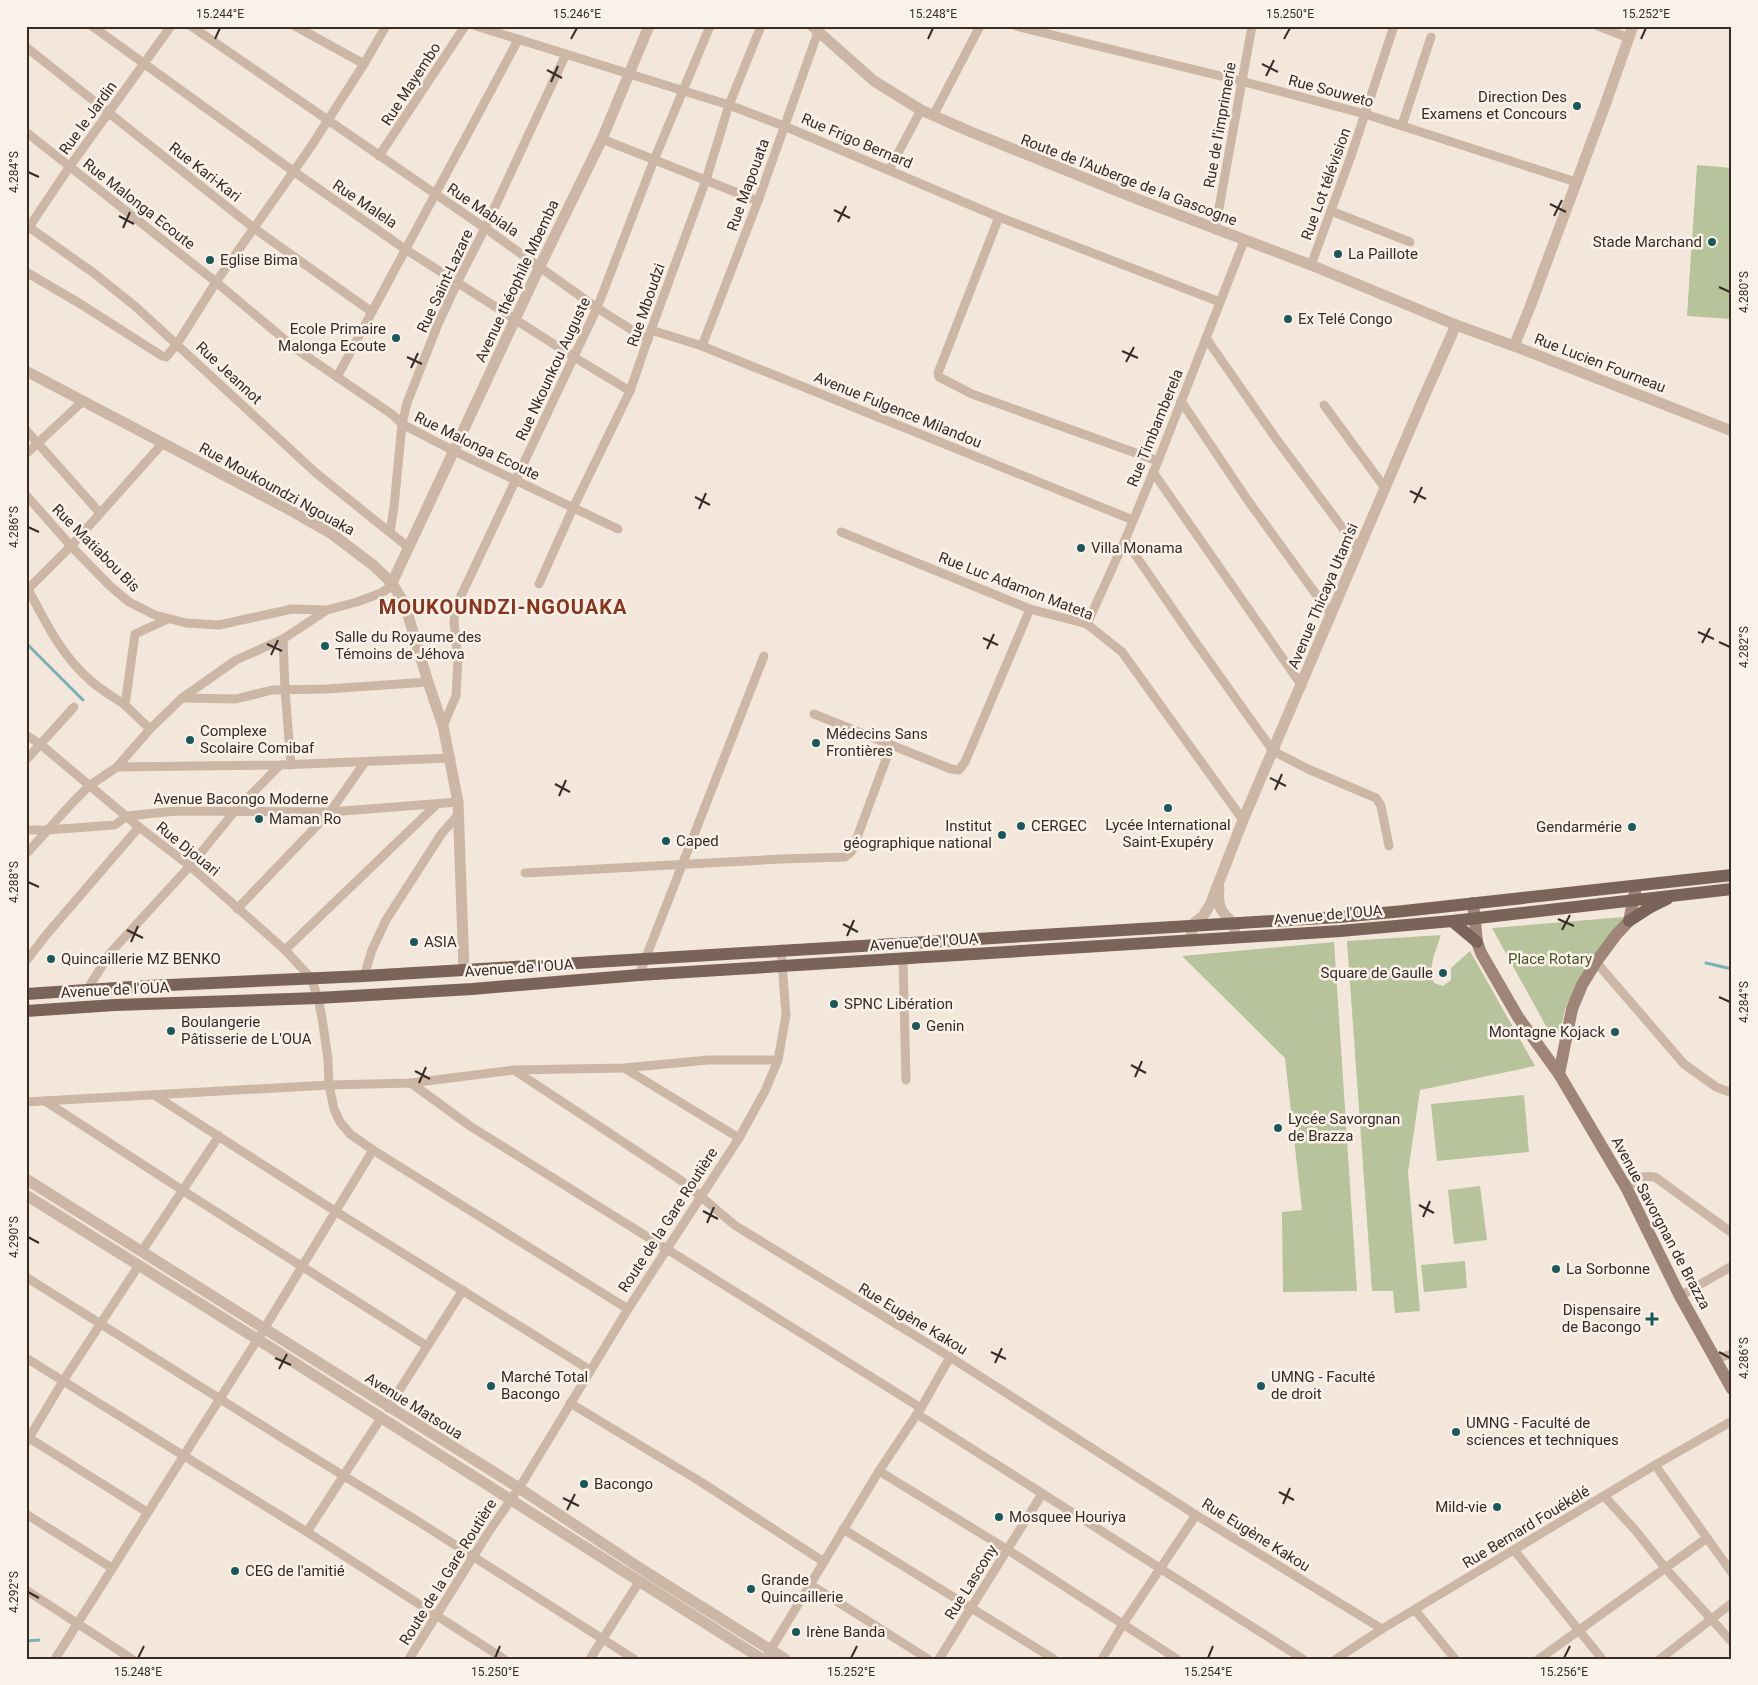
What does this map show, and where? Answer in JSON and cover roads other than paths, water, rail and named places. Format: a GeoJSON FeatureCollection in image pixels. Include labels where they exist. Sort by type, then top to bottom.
{"type":"FeatureCollection","features":[{"type":"Feature","properties":{"kind":"main road","name":"Avenue de l'OUA"},"geometry":{"type":"LineString","coordinates":[[26,994],[147,986],[364,976],[1192,925],[1234,924],[1404,911],[1732,875]]}},
{"type":"Feature","properties":{"kind":"main road"},"geometry":{"type":"LineString","coordinates":[[1629,921],[1635,899],[1636,886]]}},
{"type":"Feature","properties":{"kind":"main road","name":"Avenue de l'OUA"},"geometry":{"type":"LineString","coordinates":[[26,1011],[115,1005],[318,998],[472,989],[639,975],[1191,942],[1452,921],[1732,889]]}},
{"type":"Feature","properties":{"kind":"main road"},"geometry":{"type":"LineString","coordinates":[[1558,1074],[1572,1008],[1582,985],[1596,962],[1629,921],[1649,908],[1674,896]]}},
{"type":"Feature","properties":{"kind":"main road","name":"Avenue Savorgnan de Brazza"},"geometry":{"type":"LineString","coordinates":[[1473,903],[1477,942],[1481,953],[1518,1018],[1558,1074],[1627,1189],[1680,1296],[1731,1385]]}},
{"type":"Feature","properties":{"kind":"main road"},"geometry":{"type":"LineString","coordinates":[[1452,921],[1477,942]]}},
{"type":"Feature","properties":{"kind":"street","name":"Rue Malela"},"geometry":{"type":"LineString","coordinates":[[92,26],[293,171],[406,249],[630,391]]}},
{"type":"Feature","properties":{"kind":"street","name":"Rue le Jardin"},"geometry":{"type":"LineString","coordinates":[[28,223],[171,26]]}},
{"type":"Feature","properties":{"kind":"street","name":"Rue Mabiala"},"geometry":{"type":"LineString","coordinates":[[191,26],[540,266],[597,308],[648,340]]}},
{"type":"Feature","properties":{"kind":"street"},"geometry":{"type":"LineString","coordinates":[[296,26],[364,64]]}},
{"type":"Feature","properties":{"kind":"street"},"geometry":{"type":"LineString","coordinates":[[26,272],[80,303],[166,357],[177,344],[216,282],[255,229],[364,64],[386,26]]}},
{"type":"Feature","properties":{"kind":"street","name":"Rue Mayembo"},"geometry":{"type":"LineString","coordinates":[[379,156],[465,26]]}},
{"type":"Feature","properties":{"kind":"street","name":"Rue Frigo Bernard"},"geometry":{"type":"LineString","coordinates":[[476,26],[729,105],[999,216],[1220,302]]}},
{"type":"Feature","properties":{"kind":"street","name":"Avenue théophile Mbemba"},"geometry":{"type":"LineString","coordinates":[[392,582],[540,266],[602,139],[649,26]]}},
{"type":"Feature","properties":{"kind":"street","name":"Rue Nkounkou Auguste"},"geometry":{"type":"LineString","coordinates":[[444,726],[456,696],[458,659],[454,622],[459,600],[597,308],[654,160],[710,26]]}},
{"type":"Feature","properties":{"kind":"street","name":"Rue Mboudzi"},"geometry":{"type":"LineString","coordinates":[[539,584],[573,508],[630,391],[706,180],[729,105],[761,26]]}},
{"type":"Feature","properties":{"kind":"street"},"geometry":{"type":"LineString","coordinates":[[933,116],[980,26]]}},
{"type":"Feature","properties":{"kind":"street","name":"Rue Souweto"},"geometry":{"type":"LineString","coordinates":[[1016,26],[1241,81],[1365,114],[1576,182]]}},
{"type":"Feature","properties":{"kind":"street","name":"Rue de l'imprimerie"},"geometry":{"type":"LineString","coordinates":[[1215,230],[1252,26]]}},
{"type":"Feature","properties":{"kind":"street","name":"Rue Lot télévision"},"geometry":{"type":"LineString","coordinates":[[1310,265],[1331,211],[1394,26]]}},
{"type":"Feature","properties":{"kind":"street"},"geometry":{"type":"LineString","coordinates":[[1598,26],[1629,38]]}},
{"type":"Feature","properties":{"kind":"street"},"geometry":{"type":"LineString","coordinates":[[1514,346],[1633,26]]}},
{"type":"Feature","properties":{"kind":"street","name":"Route de l'Auberge de la Gascogne"},"geometry":{"type":"LineString","coordinates":[[815,29],[874,81],[933,116],[1020,153],[1215,230],[1310,265],[1456,325]]}},
{"type":"Feature","properties":{"kind":"street","name":"Rue Mapouata"},"geometry":{"type":"LineString","coordinates":[[702,346],[758,201],[815,29]]}},
{"type":"Feature","properties":{"kind":"street"},"geometry":{"type":"LineString","coordinates":[[1402,125],[1431,37]]}},
{"type":"Feature","properties":{"kind":"street"},"geometry":{"type":"LineString","coordinates":[[337,377],[518,40]]}},
{"type":"Feature","properties":{"kind":"street","name":"Rue Kari-Kari"},"geometry":{"type":"LineString","coordinates":[[26,48],[255,229],[372,312]]}},
{"type":"Feature","properties":{"kind":"street","name":"Rue Saint-Lazare"},"geometry":{"type":"LineString","coordinates":[[390,532],[402,424],[407,403],[438,324],[566,54]]}},
{"type":"Feature","properties":{"kind":"street"},"geometry":{"type":"LineString","coordinates":[[889,170],[921,110]]}},
{"type":"Feature","properties":{"kind":"street","name":"Rue Malonga Ecoute"},"geometry":{"type":"LineString","coordinates":[[26,132],[216,282],[296,349],[393,415],[402,424],[454,451],[618,529]]}},
{"type":"Feature","properties":{"kind":"street"},"geometry":{"type":"LineString","coordinates":[[602,139],[758,201]]}},
{"type":"Feature","properties":{"kind":"street"},"geometry":{"type":"LineString","coordinates":[[1331,211],[1410,242]]}},
{"type":"Feature","properties":{"kind":"street"},"geometry":{"type":"LineString","coordinates":[[999,216],[938,373],[940,379],[972,394],[1158,461]]}},
{"type":"Feature","properties":{"kind":"street","name":"Rue Jeannot"},"geometry":{"type":"LineString","coordinates":[[28,223],[136,307],[316,473],[408,547]]}},
{"type":"Feature","properties":{"kind":"street","name":"Rue Timbamberela"},"geometry":{"type":"LineString","coordinates":[[1087,624],[1158,461],[1244,240]]}},
{"type":"Feature","properties":{"kind":"street","name":"Rue Lucien Fourneau"},"geometry":{"type":"LineString","coordinates":[[1456,325],[1732,430]]}},
{"type":"Feature","properties":{"kind":"street","name":"Avenue Thicaya Utam'si"},"geometry":{"type":"LineString","coordinates":[[1192,925],[1207,910],[1243,820],[1456,325]]}},
{"type":"Feature","properties":{"kind":"street","name":"Avenue Fulgence Milandou"},"geometry":{"type":"LineString","coordinates":[[651,330],[702,346],[1133,520]]}},
{"type":"Feature","properties":{"kind":"street"},"geometry":{"type":"LineString","coordinates":[[1206,338],[1277,440],[1359,550]]}},
{"type":"Feature","properties":{"kind":"street","name":"Rue Moukoundzi Ngouaka"},"geometry":{"type":"LineString","coordinates":[[26,370],[332,534],[354,549],[392,582],[405,605],[428,682],[444,726],[450,758],[459,814],[464,970]]}},
{"type":"Feature","properties":{"kind":"street"},"geometry":{"type":"LineString","coordinates":[[26,454],[82,401]]}},
{"type":"Feature","properties":{"kind":"street"},"geometry":{"type":"LineString","coordinates":[[1181,401],[1249,502],[1331,615]]}},
{"type":"Feature","properties":{"kind":"street"},"geometry":{"type":"LineString","coordinates":[[1324,405],[1385,488]]}},
{"type":"Feature","properties":{"kind":"street"},"geometry":{"type":"LineString","coordinates":[[26,430],[100,512]]}},
{"type":"Feature","properties":{"kind":"street"},"geometry":{"type":"LineString","coordinates":[[150,729],[125,706],[92,682],[76,667],[54,638],[27,590],[71,546],[162,444]]}},
{"type":"Feature","properties":{"kind":"street"},"geometry":{"type":"LineString","coordinates":[[1152,472],[1302,686]]}},
{"type":"Feature","properties":{"kind":"street","name":"Rue Matiabou Bis"},"geometry":{"type":"LineString","coordinates":[[26,495],[71,546],[110,586],[129,602],[168,619],[199,625],[219,625],[292,609],[327,610]]}},
{"type":"Feature","properties":{"kind":"street","name":"Rue Luc Adamon Mateta"},"geometry":{"type":"LineString","coordinates":[[841,532],[1030,609],[1087,624],[1122,652],[1243,820]]}},
{"type":"Feature","properties":{"kind":"street"},"geometry":{"type":"LineString","coordinates":[[1125,540],[1273,751],[1308,769],[1376,798],[1381,806],[1389,846]]}},
{"type":"Feature","properties":{"kind":"street"},"geometry":{"type":"LineString","coordinates":[[26,854],[89,786],[117,767],[150,729],[182,698],[236,660],[283,639],[327,610],[375,596],[387,589],[392,582]]}},
{"type":"Feature","properties":{"kind":"street"},"geometry":{"type":"LineString","coordinates":[[814,714],[891,746],[951,769],[960,770],[1007,666],[1030,609]]}},
{"type":"Feature","properties":{"kind":"street"},"geometry":{"type":"LineString","coordinates":[[125,706],[135,634],[168,619]]}},
{"type":"Feature","properties":{"kind":"street"},"geometry":{"type":"LineString","coordinates":[[283,639],[291,764]]}},
{"type":"Feature","properties":{"kind":"street"},"geometry":{"type":"LineString","coordinates":[[639,975],[764,656]]}},
{"type":"Feature","properties":{"kind":"street"},"geometry":{"type":"LineString","coordinates":[[182,698],[236,699],[272,690],[327,689],[428,682]]}},
{"type":"Feature","properties":{"kind":"street"},"geometry":{"type":"LineString","coordinates":[[26,760],[74,707]]}},
{"type":"Feature","properties":{"kind":"street","name":"Rue Djouari"},"geometry":{"type":"LineString","coordinates":[[26,735],[40,744],[139,827],[190,866],[285,950],[311,978],[318,998],[328,1059],[329,1085],[334,1109],[340,1122],[350,1134],[628,1309]]}},
{"type":"Feature","properties":{"kind":"street"},"geometry":{"type":"LineString","coordinates":[[525,873],[848,856],[852,851],[891,746]]}},
{"type":"Feature","properties":{"kind":"street"},"geometry":{"type":"LineString","coordinates":[[117,767],[280,765],[450,758]]}},
{"type":"Feature","properties":{"kind":"street"},"geometry":{"type":"LineString","coordinates":[[237,909],[330,812],[365,762]]}},
{"type":"Feature","properties":{"kind":"street"},"geometry":{"type":"LineString","coordinates":[[87,990],[110,953],[190,866],[235,812],[280,765]]}},
{"type":"Feature","properties":{"kind":"street","name":"Avenue Bacongo Moderne"},"geometry":{"type":"LineString","coordinates":[[26,830],[115,825],[127,816],[176,810],[330,812],[458,802]]}},
{"type":"Feature","properties":{"kind":"street"},"geometry":{"type":"LineString","coordinates":[[285,950],[436,805]]}},
{"type":"Feature","properties":{"kind":"street"},"geometry":{"type":"LineString","coordinates":[[364,976],[372,950],[386,920],[442,833],[459,814]]}},
{"type":"Feature","properties":{"kind":"street"},"geometry":{"type":"LineString","coordinates":[[26,961],[139,827]]}},
{"type":"Feature","properties":{"kind":"street","name":"Avenue Thicaya Utam'si"},"geometry":{"type":"LineString","coordinates":[[1220,880],[1217,901],[1223,914],[1234,924]]}},
{"type":"Feature","properties":{"kind":"street"},"geometry":{"type":"LineString","coordinates":[[1234,924],[1235,938]]}},
{"type":"Feature","properties":{"kind":"street"},"geometry":{"type":"LineString","coordinates":[[1191,942],[1192,925]]}},
{"type":"Feature","properties":{"kind":"street","name":"Route de la Gare Routière"},"geometry":{"type":"LineString","coordinates":[[409,1659],[518,1488],[666,1248],[739,1138],[765,1092],[778,1060],[786,1015],[784,966],[781,950]]}},
{"type":"Feature","properties":{"kind":"street"},"geometry":{"type":"LineString","coordinates":[[903,960],[906,1080]]}},
{"type":"Feature","properties":{"kind":"street"},"geometry":{"type":"LineString","coordinates":[[1596,962],[1684,1064],[1716,1087],[1732,1093]]}},
{"type":"Feature","properties":{"kind":"street"},"geometry":{"type":"LineString","coordinates":[[26,1102],[411,1082],[514,1070],[624,1068],[708,1060],[778,1060]]}},
{"type":"Feature","properties":{"kind":"street"},"geometry":{"type":"LineString","coordinates":[[624,1068],[739,1138]]}},
{"type":"Feature","properties":{"kind":"street","name":"Rue Eugène Kakou"},"geometry":{"type":"LineString","coordinates":[[514,1070],[700,1195],[736,1226],[950,1357],[1196,1515],[1382,1629]]}},
{"type":"Feature","properties":{"kind":"street"},"geometry":{"type":"LineString","coordinates":[[411,1082],[470,1126],[666,1248],[919,1411],[1042,1494],[1303,1659]]}},
{"type":"Feature","properties":{"kind":"street"},"geometry":{"type":"LineString","coordinates":[[154,1095],[335,1211],[590,1370]]}},
{"type":"Feature","properties":{"kind":"street"},"geometry":{"type":"LineString","coordinates":[[45,1101],[427,1346]]}},
{"type":"Feature","properties":{"kind":"street"},"geometry":{"type":"LineString","coordinates":[[142,1252],[219,1136]]}},
{"type":"Feature","properties":{"kind":"street"},"geometry":{"type":"LineString","coordinates":[[55,1659],[264,1329],[373,1150]]}},
{"type":"Feature","properties":{"kind":"street"},"geometry":{"type":"LineString","coordinates":[[1627,1189],[1637,1178],[1645,1176],[1655,1177],[1662,1180],[1732,1233]]}},
{"type":"Feature","properties":{"kind":"street","name":"Avenue Matsoua"},"geometry":{"type":"LineString","coordinates":[[26,1179],[518,1488],[646,1572],[766,1656]]}},
{"type":"Feature","properties":{"kind":"street","name":"Avenue Matsoua"},"geometry":{"type":"LineString","coordinates":[[26,1195],[139,1264],[639,1582],[766,1656],[785,1659]]}},
{"type":"Feature","properties":{"kind":"street"},"geometry":{"type":"LineString","coordinates":[[139,1264],[27,1439],[147,1512]]}},
{"type":"Feature","properties":{"kind":"street"},"geometry":{"type":"LineString","coordinates":[[1680,1296],[1732,1266]]}},
{"type":"Feature","properties":{"kind":"street"},"geometry":{"type":"LineString","coordinates":[[26,1277],[634,1659]]}},
{"type":"Feature","properties":{"kind":"street"},"geometry":{"type":"LineString","coordinates":[[388,1408],[463,1290]]}},
{"type":"Feature","properties":{"kind":"street"},"geometry":{"type":"LineString","coordinates":[[1715,1359],[1732,1354]]}},
{"type":"Feature","properties":{"kind":"street"},"geometry":{"type":"LineString","coordinates":[[766,1656],[879,1471],[919,1411],[950,1357]]}},
{"type":"Feature","properties":{"kind":"street"},"geometry":{"type":"LineString","coordinates":[[26,1358],[308,1532],[504,1659]]}},
{"type":"Feature","properties":{"kind":"street"},"geometry":{"type":"LineString","coordinates":[[337,1390],[344,1380]]}},
{"type":"Feature","properties":{"kind":"street"},"geometry":{"type":"LineString","coordinates":[[570,1403],[701,1482],[824,1562]]}},
{"type":"Feature","properties":{"kind":"street"},"geometry":{"type":"LineString","coordinates":[[308,1532],[381,1418]]}},
{"type":"Feature","properties":{"kind":"street","name":"Rue Bernard Fouékélé"},"geometry":{"type":"LineString","coordinates":[[1336,1659],[1382,1629],[1655,1465],[1732,1421]]}},
{"type":"Feature","properties":{"kind":"street"},"geometry":{"type":"LineString","coordinates":[[1655,1465],[1732,1573]]}},
{"type":"Feature","properties":{"kind":"street"},"geometry":{"type":"LineString","coordinates":[[879,1471],[1008,1550],[1177,1659]]}},
{"type":"Feature","properties":{"kind":"street","name":"Rue Lascony"},"geometry":{"type":"LineString","coordinates":[[939,1659],[1042,1494]]}},
{"type":"Feature","properties":{"kind":"street"},"geometry":{"type":"LineString","coordinates":[[1604,1496],[1636,1531],[1666,1569],[1732,1642]]}},
{"type":"Feature","properties":{"kind":"street"},"geometry":{"type":"LineString","coordinates":[[26,1514],[112,1568]]}},
{"type":"Feature","properties":{"kind":"street"},"geometry":{"type":"LineString","coordinates":[[1102,1659],[1123,1624],[1196,1515]]}},
{"type":"Feature","properties":{"kind":"street"},"geometry":{"type":"LineString","coordinates":[[844,1528],[1054,1659]]}},
{"type":"Feature","properties":{"kind":"street"},"geometry":{"type":"LineString","coordinates":[[1539,1659],[1707,1538]]}},
{"type":"Feature","properties":{"kind":"street"},"geometry":{"type":"LineString","coordinates":[[1514,1550],[1602,1659]]}},
{"type":"Feature","properties":{"kind":"street"},"geometry":{"type":"LineString","coordinates":[[590,1659],[639,1582]]}},
{"type":"Feature","properties":{"kind":"street"},"geometry":{"type":"LineString","coordinates":[[811,1584],[928,1659]]}},
{"type":"Feature","properties":{"kind":"street"},"geometry":{"type":"LineString","coordinates":[[26,1590],[132,1659]]}},
{"type":"Feature","properties":{"kind":"street"},"geometry":{"type":"LineString","coordinates":[[1660,1659],[1732,1603]]}},
{"type":"Feature","properties":{"kind":"street"},"geometry":{"type":"LineString","coordinates":[[1415,1610],[1455,1659]]}},
{"type":"Feature","properties":{"kind":"waterway"},"geometry":{"type":"LineString","coordinates":[[26,643],[83,700]]}},
{"type":"Feature","properties":{"kind":"waterway"},"geometry":{"type":"LineString","coordinates":[[1706,963],[1732,969]]}},
{"type":"Feature","properties":{"kind":"waterway"},"geometry":{"type":"LineString","coordinates":[[26,1641],[39,1640]]}},
{"type":"Feature","properties":{"kind":"place","name":"Direction Des Examens et Concours"},"geometry":{"type":"Point","coordinates":[1577,106]}},
{"type":"Feature","properties":{"kind":"place","name":"Stade Marchand"},"geometry":{"type":"Point","coordinates":[1712,242]}},
{"type":"Feature","properties":{"kind":"place","name":"La Paillote"},"geometry":{"type":"Point","coordinates":[1338,254]}},
{"type":"Feature","properties":{"kind":"place","name":"Eglise Bima"},"geometry":{"type":"Point","coordinates":[210,260]}},
{"type":"Feature","properties":{"kind":"place","name":"Ex Telé Congo"},"geometry":{"type":"Point","coordinates":[1288,319]}},
{"type":"Feature","properties":{"kind":"place","name":"Ecole Primaire Malonga Ecoute"},"geometry":{"type":"Point","coordinates":[396,338]}},
{"type":"Feature","properties":{"kind":"place","name":"Villa Monama"},"geometry":{"type":"Point","coordinates":[1081,548]}},
{"type":"Feature","properties":{"kind":"place","name":"Salle du Royaume des Témoins de Jéhova"},"geometry":{"type":"Point","coordinates":[325,646]}},
{"type":"Feature","properties":{"kind":"place","name":"Complexe Scolaire Comibaf"},"geometry":{"type":"Point","coordinates":[190,740]}},
{"type":"Feature","properties":{"kind":"place","name":"Médecins Sans Frontières"},"geometry":{"type":"Point","coordinates":[816,743]}},
{"type":"Feature","properties":{"kind":"place","name":"Lycée International Saint-Exupéry"},"geometry":{"type":"Point","coordinates":[1168,808]}},
{"type":"Feature","properties":{"kind":"place","name":"Maman Ro"},"geometry":{"type":"Point","coordinates":[259,819]}},
{"type":"Feature","properties":{"kind":"place","name":"CERGEC"},"geometry":{"type":"Point","coordinates":[1021,826]}},
{"type":"Feature","properties":{"kind":"place","name":"Gendarmérie"},"geometry":{"type":"Point","coordinates":[1632,827]}},
{"type":"Feature","properties":{"kind":"place","name":"Institut géographique national"},"geometry":{"type":"Point","coordinates":[1002,835]}},
{"type":"Feature","properties":{"kind":"place","name":"Caped"},"geometry":{"type":"Point","coordinates":[666,841]}},
{"type":"Feature","properties":{"kind":"place","name":"ASIA"},"geometry":{"type":"Point","coordinates":[414,942]}},
{"type":"Feature","properties":{"kind":"place","name":"Quincaillerie MZ BENKO"},"geometry":{"type":"Point","coordinates":[51,959]}},
{"type":"Feature","properties":{"kind":"place","name":"Square de Gaulle"},"geometry":{"type":"Point","coordinates":[1443,973]}},
{"type":"Feature","properties":{"kind":"place","name":"SPNC Libération"},"geometry":{"type":"Point","coordinates":[834,1004]}},
{"type":"Feature","properties":{"kind":"place","name":"Genin"},"geometry":{"type":"Point","coordinates":[916,1026]}},
{"type":"Feature","properties":{"kind":"place","name":"Boulangerie Pâtisserie de L'OUA"},"geometry":{"type":"Point","coordinates":[171,1031]}},
{"type":"Feature","properties":{"kind":"place","name":"Montagne Kojack"},"geometry":{"type":"Point","coordinates":[1615,1032]}},
{"type":"Feature","properties":{"kind":"place","name":"Lycée Savorgnan de Brazza"},"geometry":{"type":"Point","coordinates":[1278,1128]}},
{"type":"Feature","properties":{"kind":"place","name":"La Sorbonne"},"geometry":{"type":"Point","coordinates":[1556,1269]}},
{"type":"Feature","properties":{"kind":"place","name":"Dispensaire de Bacongo"},"geometry":{"type":"Point","coordinates":[1652,1319]}},
{"type":"Feature","properties":{"kind":"place","name":"Marché Total Bacongo"},"geometry":{"type":"Point","coordinates":[491,1386]}},
{"type":"Feature","properties":{"kind":"place","name":"UMNG - Faculté de droit"},"geometry":{"type":"Point","coordinates":[1261,1386]}},
{"type":"Feature","properties":{"kind":"place","name":"UMNG - Faculté de sciences et techniques"},"geometry":{"type":"Point","coordinates":[1456,1432]}},
{"type":"Feature","properties":{"kind":"place","name":"Bacongo"},"geometry":{"type":"Point","coordinates":[584,1484]}},
{"type":"Feature","properties":{"kind":"place","name":"Mild-vie"},"geometry":{"type":"Point","coordinates":[1497,1507]}},
{"type":"Feature","properties":{"kind":"place","name":"Mosquee Houriya"},"geometry":{"type":"Point","coordinates":[999,1517]}},
{"type":"Feature","properties":{"kind":"place","name":"CEG de l'amitié"},"geometry":{"type":"Point","coordinates":[235,1571]}},
{"type":"Feature","properties":{"kind":"place","name":"Grande Quincaillerie"},"geometry":{"type":"Point","coordinates":[751,1589]}},
{"type":"Feature","properties":{"kind":"place","name":"Irène Banda"},"geometry":{"type":"Point","coordinates":[796,1632]}},
{"type":"Feature","properties":{"kind":"district","name":"MOUKOUNDZI-NGOUAKA"},"geometry":{"type":"Point","coordinates":[503,607]}},
{"type":"Feature","properties":{"kind":"park label","name":"Place Rotary"},"geometry":{"type":"Point","coordinates":[1550,959]}}]}
